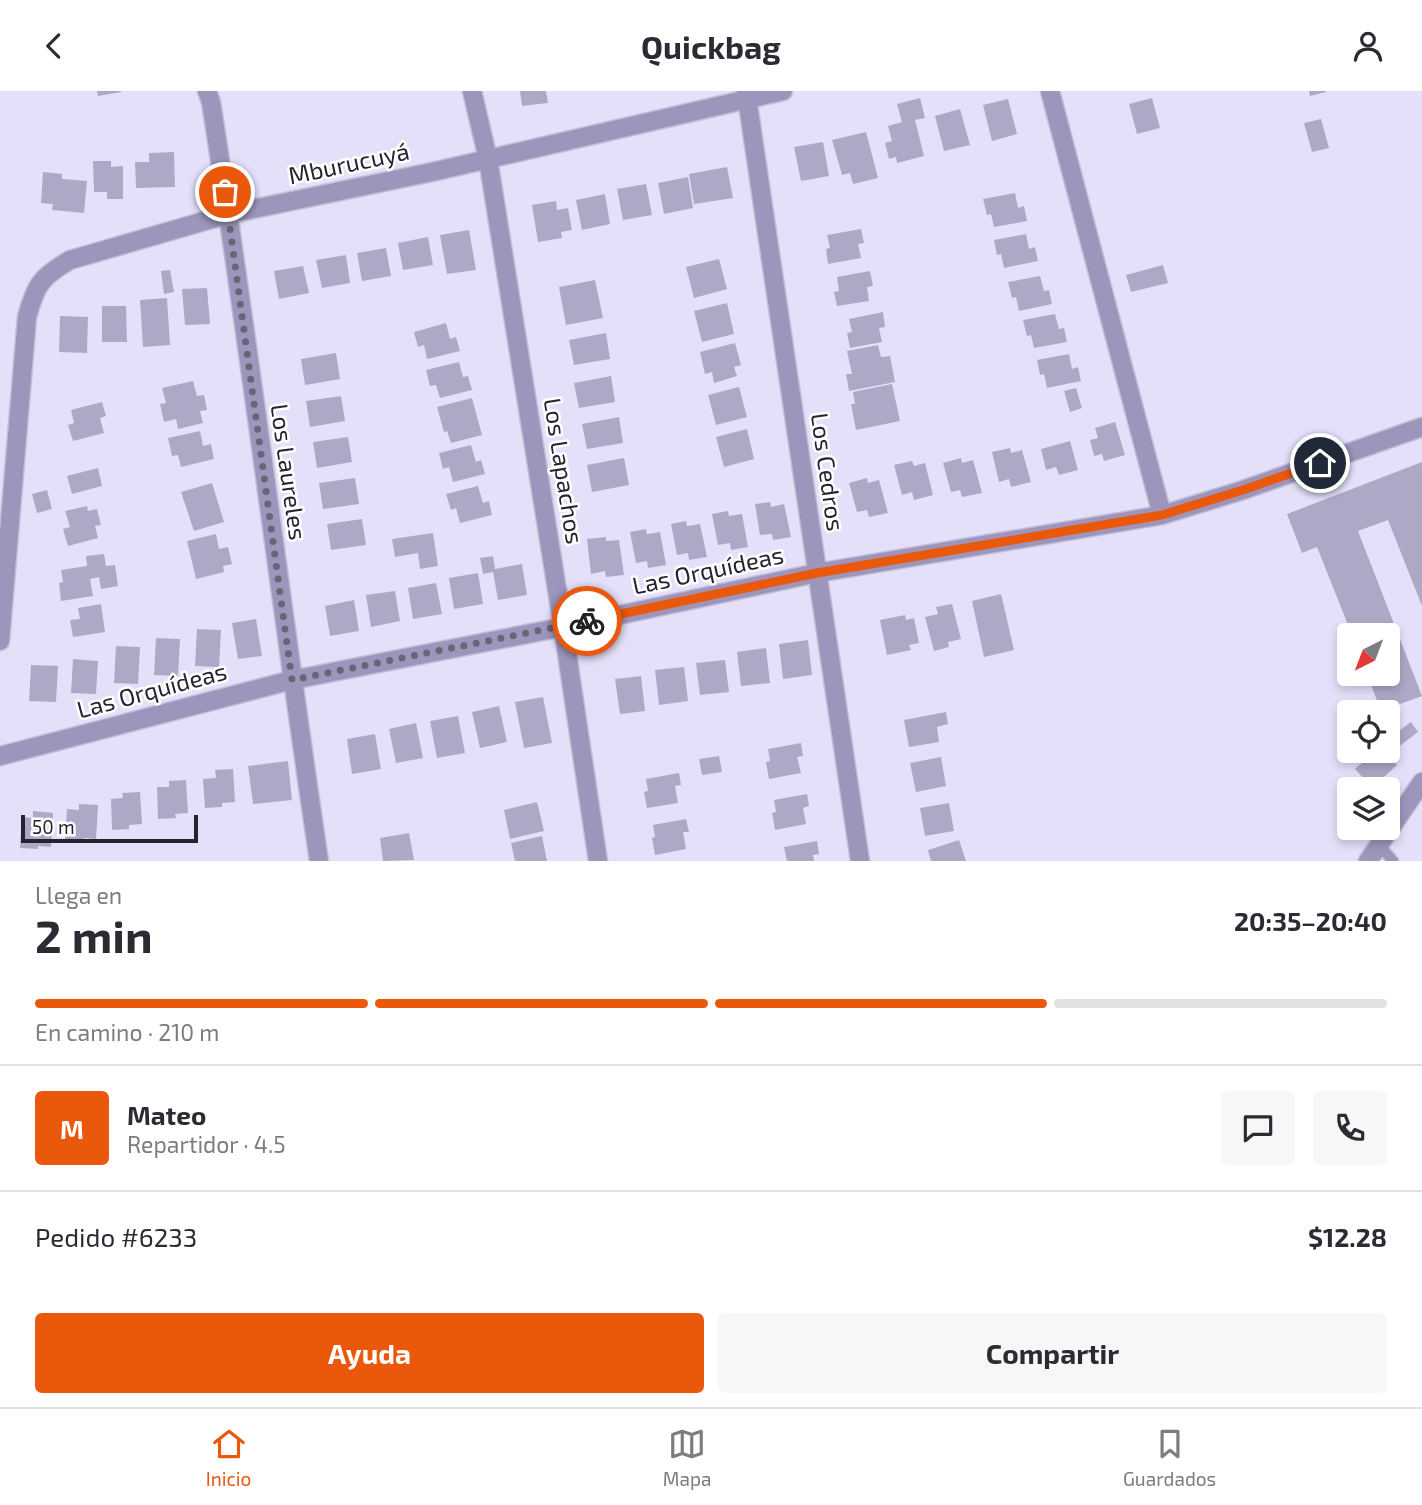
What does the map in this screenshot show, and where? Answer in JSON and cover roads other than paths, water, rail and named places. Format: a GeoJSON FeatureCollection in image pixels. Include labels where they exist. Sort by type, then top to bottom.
{"type":"FeatureCollection","features":[{"type":"Feature","properties":{"kind":"street","name":"Los Laureles"},"geometry":{"type":"LineString","coordinates":[[207,91],[229,214],[319,861]]}},
{"type":"Feature","properties":{"kind":"street","name":"Los Lapachos"},"geometry":{"type":"LineString","coordinates":[[472,91],[488,159],[598,861]]}},
{"type":"Feature","properties":{"kind":"street","name":"Mburucuyá"},"geometry":{"type":"LineString","coordinates":[[0,641],[27,317],[33,293],[49,273],[70,260],[229,214],[488,159],[747,95],[783,91]]}},
{"type":"Feature","properties":{"kind":"street"},"geometry":{"type":"LineString","coordinates":[[1050,91],[1162,515]]}},
{"type":"Feature","properties":{"kind":"street","name":"Los Cedros"},"geometry":{"type":"LineString","coordinates":[[747,95],[860,861]]}},
{"type":"Feature","properties":{"kind":"street","name":"Las Orquídeas"},"geometry":{"type":"LineString","coordinates":[[0,756],[292,680],[563,627],[817,573],[1162,515],[1422,428]]}},
{"type":"Feature","properties":{"kind":"street"},"geometry":{"type":"LineString","coordinates":[[1368,861],[1422,782]]}},
{"type":"Feature","properties":{"kind":"lane"},"geometry":{"type":"LineString","coordinates":[[1379,845],[1393,861]]}}]}
